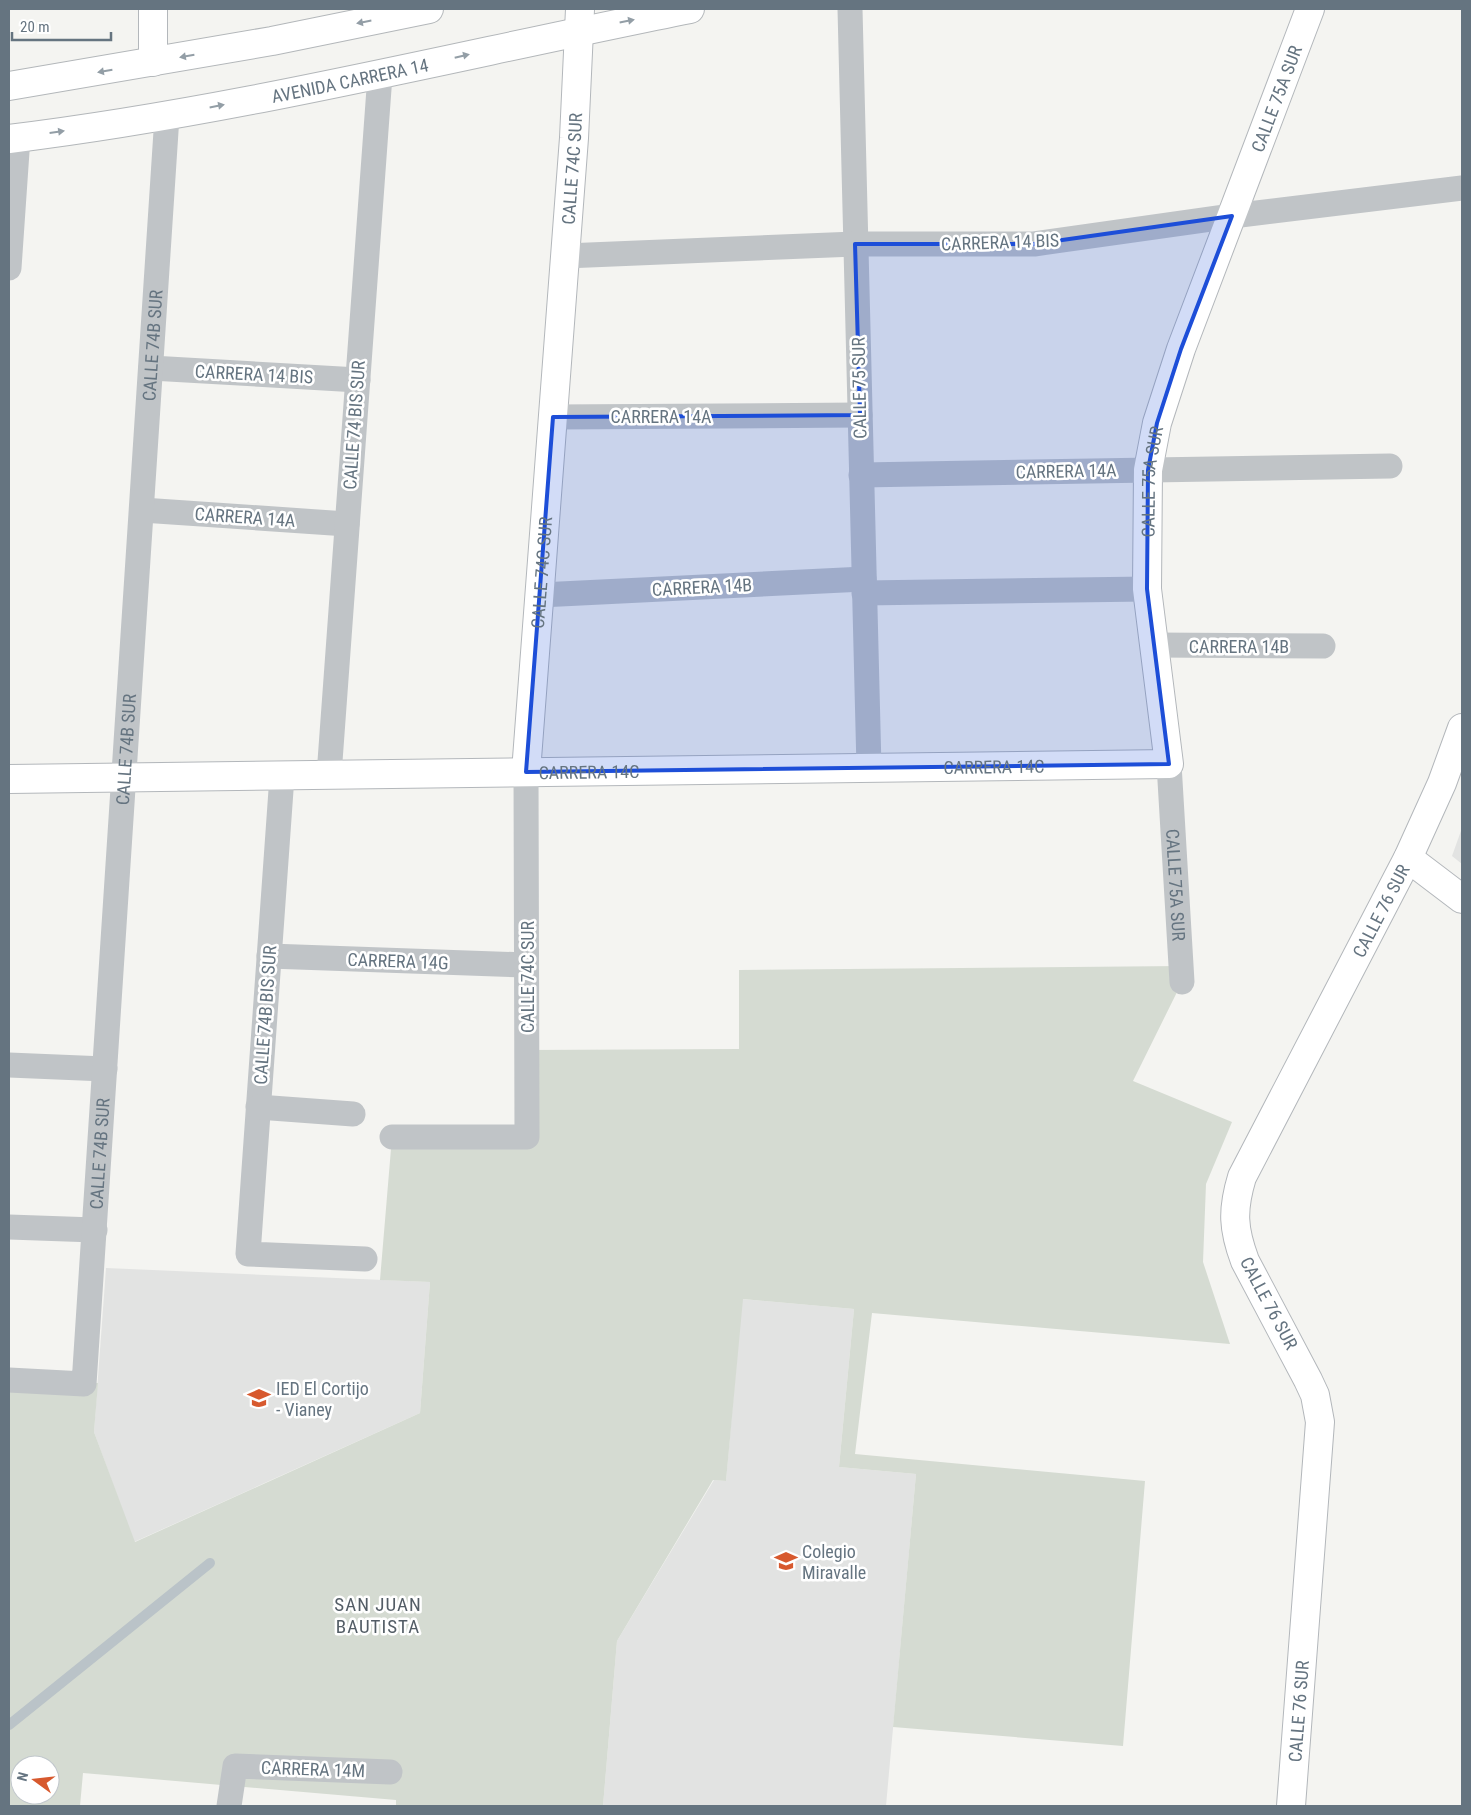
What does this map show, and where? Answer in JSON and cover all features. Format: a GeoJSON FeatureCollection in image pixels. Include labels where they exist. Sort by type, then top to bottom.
{"type":"FeatureCollection","features":[{"type":"Feature","properties":{"kind":"street"},"geometry":{"type":"LineString","coordinates":[[153,9],[153,62]]}},
{"type":"Feature","properties":{"kind":"street"},"geometry":{"type":"LineString","coordinates":[[9,86],[153,62],[429,9]]}},
{"type":"Feature","properties":{"kind":"street","name":"AVENIDA CARRERA 14"},"geometry":{"type":"LineString","coordinates":[[13,138],[167,116],[380,75],[579,20],[690,9]]}},
{"type":"Feature","properties":{"kind":"street","name":"CALLE 75 SUR"},"geometry":{"type":"LineString","coordinates":[[850,9],[869,768]]}},
{"type":"Feature","properties":{"kind":"street","name":"CALLE 75A SUR"},"geometry":{"type":"LineString","coordinates":[[1182,982],[1169,764],[1147,589],[1148,470],[1158,423],[1181,349],[1310,9]]}},
{"type":"Feature","properties":{"kind":"street","name":"CALLE 74C SUR"},"geometry":{"type":"LineString","coordinates":[[392,1137],[527,1138],[526,772],[565,256],[579,20]]}},
{"type":"Feature","properties":{"kind":"street","name":"CALLE 74 BIS SUR"},"geometry":{"type":"LineString","coordinates":[[329,775],[380,75]]}},
{"type":"Feature","properties":{"kind":"street","name":"CALLE 74B SUR"},"geometry":{"type":"LineString","coordinates":[[9,1380],[84,1384],[167,116]]}},
{"type":"Feature","properties":{"kind":"street"},"geometry":{"type":"LineString","coordinates":[[9,268],[13,138]]}},
{"type":"Feature","properties":{"kind":"street","name":"CARRERA 14 BIS"},"geometry":{"type":"LineString","coordinates":[[565,256],[856,244],[1034,244],[1232,216],[1462,188]]}},
{"type":"Feature","properties":{"kind":"street","name":"CARRERA 14 BIS"},"geometry":{"type":"LineString","coordinates":[[151,368],[358,380]]}},
{"type":"Feature","properties":{"kind":"street","name":"CARRERA 14A"},"geometry":{"type":"LineString","coordinates":[[553,416],[860,415]]}},
{"type":"Feature","properties":{"kind":"street","name":"CARRERA 14A"},"geometry":{"type":"LineString","coordinates":[[862,475],[1390,466]]}},
{"type":"Feature","properties":{"kind":"street","name":"CARRERA 14A"},"geometry":{"type":"LineString","coordinates":[[142,510],[347,524]]}},
{"type":"Feature","properties":{"kind":"street","name":"CARRERA 14B"},"geometry":{"type":"LineString","coordinates":[[540,594],[864,586],[1147,589]]}},
{"type":"Feature","properties":{"kind":"street","name":"CARRERA 14B"},"geometry":{"type":"LineString","coordinates":[[1154,645],[1323,646]]}},
{"type":"Feature","properties":{"kind":"street","name":"CALLE 76 SUR"},"geometry":{"type":"LineString","coordinates":[[1291,1806],[1320,1422],[1315,1395],[1245,1261],[1237,1235],[1234,1215],[1235,1202],[1242,1176],[1408,858],[1442,783],[1462,728]]}},
{"type":"Feature","properties":{"kind":"street","name":"CARRERA 14C"},"geometry":{"type":"LineString","coordinates":[[9,779],[1169,764]]}},
{"type":"Feature","properties":{"kind":"street","name":"CALLE 74B BIS SUR"},"geometry":{"type":"LineString","coordinates":[[282,776],[248,1254],[365,1259]]}},
{"type":"Feature","properties":{"kind":"street"},"geometry":{"type":"LineString","coordinates":[[1408,858],[1462,899]]}},
{"type":"Feature","properties":{"kind":"street","name":"CARRERA 14G"},"geometry":{"type":"LineString","coordinates":[[269,956],[526,966]]}},
{"type":"Feature","properties":{"kind":"street"},"geometry":{"type":"LineString","coordinates":[[9,1065],[105,1069]]}},
{"type":"Feature","properties":{"kind":"street"},"geometry":{"type":"LineString","coordinates":[[258,1107],[353,1114]]}},
{"type":"Feature","properties":{"kind":"street"},"geometry":{"type":"LineString","coordinates":[[9,1227],[95,1230]]}},
{"type":"Feature","properties":{"kind":"street","name":"CARRERA 14M"},"geometry":{"type":"LineString","coordinates":[[230,1806],[235,1766],[390,1772]]}},
{"type":"Feature","properties":{"kind":"highlighted area"},"geometry":{"type":"Polygon","coordinates":[[[1232,216],[1181,349],[1157,423],[1148,470],[1147,589],[1169,764],[526,772],[553,417],[860,415],[855,244],[1034,244],[1232,216]]]}},
{"type":"Feature","properties":{"kind":"shaded area"},"geometry":{"type":"Polygon","coordinates":[[[1462,828],[1462,864],[1452,856],[1462,828]]]}},
{"type":"Feature","properties":{"kind":"shaded area"},"geometry":{"type":"Polygon","coordinates":[[[1181,966],[1182,982],[1133,1081],[1232,1122],[1206,1184],[1203,1262],[1230,1344],[872,1313],[855,1454],[1145,1481],[1123,1746],[893,1727],[916,1474],[839,1467],[854,1309],[743,1299],[726,1481],[713,1480],[617,1641],[603,1806],[396,1806],[396,1800],[83,1773],[80,1806],[9,1806],[9,1380],[98,1383],[94,1432],[135,1542],[420,1413],[430,1282],[380,1280],[392,1137],[527,1137],[527,1050],[739,1049],[739,970],[1181,966]]]}},
{"type":"Feature","properties":{"kind":"shaded area","name":"IED El Cortijo - Vianey"},"geometry":{"type":"Polygon","coordinates":[[[106,1268],[430,1282],[420,1413],[134,1542],[94,1432],[106,1268]]]}},
{"type":"Feature","properties":{"kind":"shaded area","name":"Colegio Miravalle"},"geometry":{"type":"Polygon","coordinates":[[[742,1299],[854,1309],[839,1467],[916,1474],[886,1806],[603,1806],[617,1641],[714,1480],[726,1481],[742,1299]]]}},
{"type":"Feature","properties":{"kind":"waterway"},"geometry":{"type":"LineString","coordinates":[[9,1725],[210,1563]]}},
{"type":"Feature","properties":{"kind":"place","name":"IED El Cortijo - Vianey"},"geometry":{"type":"Point","coordinates":[259,1398]}},
{"type":"Feature","properties":{"kind":"place","name":"Colegio Miravalle"},"geometry":{"type":"Point","coordinates":[786,1561]}},
{"type":"Feature","properties":{"kind":"district","name":"SAN JUAN BAUTISTA"},"geometry":{"type":"Point","coordinates":[378,1615]}}]}
